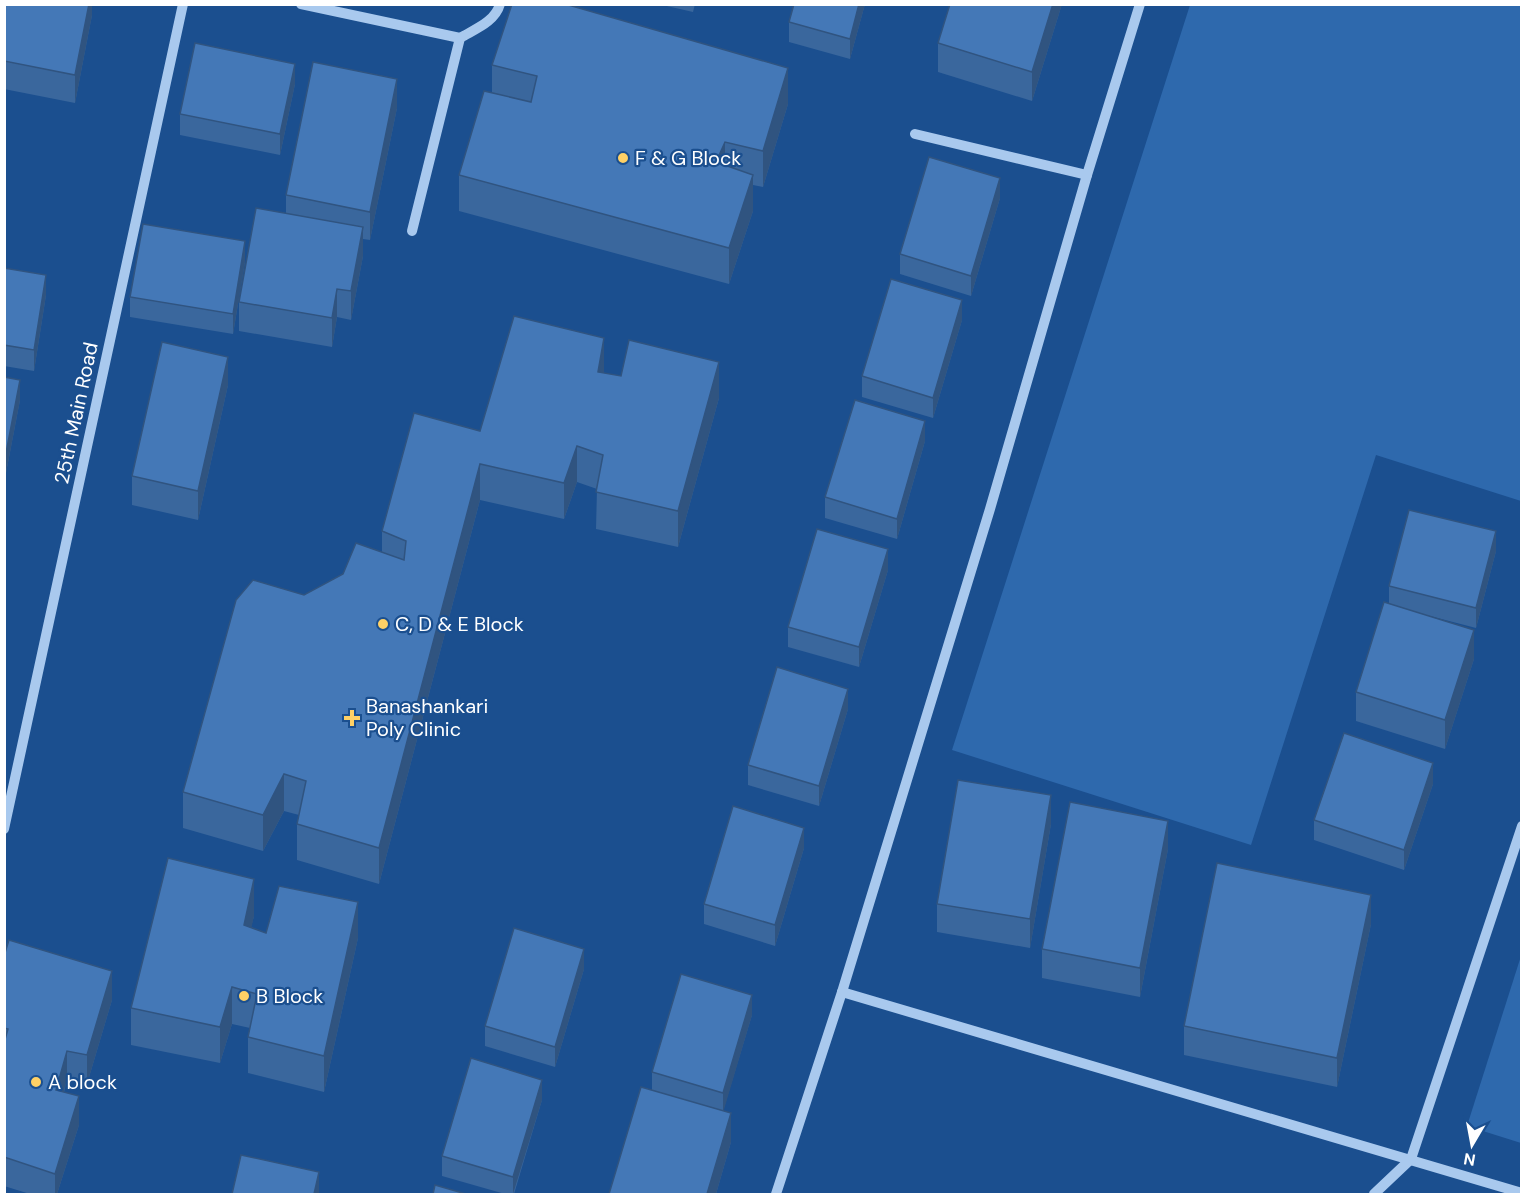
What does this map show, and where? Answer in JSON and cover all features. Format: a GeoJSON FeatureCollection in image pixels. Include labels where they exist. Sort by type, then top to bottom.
{"type":"FeatureCollection","features":[{"type":"Feature","properties":{"kind":"street","name":"25th Main Road"},"geometry":{"type":"LineString","coordinates":[[4,829],[183,4]]}},
{"type":"Feature","properties":{"kind":"street"},"geometry":{"type":"LineString","coordinates":[[301,4],[460,38]]}},
{"type":"Feature","properties":{"kind":"street"},"geometry":{"type":"LineString","coordinates":[[412,231],[460,38],[492,18],[497,13],[500,4]]}},
{"type":"Feature","properties":{"kind":"street"},"geometry":{"type":"LineString","coordinates":[[776,1194],[842,993],[1140,4]]}},
{"type":"Feature","properties":{"kind":"street"},"geometry":{"type":"LineString","coordinates":[[915,134],[1087,175]]}},
{"type":"Feature","properties":{"kind":"street"},"geometry":{"type":"LineString","coordinates":[[1374,1194],[1411,1159],[1521,826]]}},
{"type":"Feature","properties":{"kind":"street"},"geometry":{"type":"LineString","coordinates":[[842,993],[1521,1192]]}},
{"type":"Feature","properties":{"kind":"shaded area"},"geometry":{"type":"Polygon","coordinates":[[[1190,5],[1521,5],[1521,501],[1376,455],[1251,845],[952,750],[1190,5]]]}},
{"type":"Feature","properties":{"kind":"shaded area"},"geometry":{"type":"Polygon","coordinates":[[[1521,956],[1522,1143],[1467,1126],[1521,956]]]}},
{"type":"Feature","properties":{"kind":"building"},"geometry":{"type":"Polygon","coordinates":[[[4,4],[89,4],[75,75],[4,61],[4,4]]]}},
{"type":"Feature","properties":{"kind":"building","name":"F & G Block"},"geometry":{"type":"Polygon","coordinates":[[[512,4],[565,4],[788,68],[763,151],[725,142],[716,162],[753,175],[729,248],[459,175],[484,91],[531,102],[537,76],[492,65],[512,4]]]}},
{"type":"Feature","properties":{"kind":"building"},"geometry":{"type":"Polygon","coordinates":[[[794,4],[859,4],[850,39],[789,22],[794,4]]]}},
{"type":"Feature","properties":{"kind":"building"},"geometry":{"type":"Polygon","coordinates":[[[950,4],[1053,4],[1032,72],[938,43],[950,4]]]}},
{"type":"Feature","properties":{"kind":"building"},"geometry":{"type":"Polygon","coordinates":[[[195,43],[295,64],[280,134],[180,114],[195,43]]]}},
{"type":"Feature","properties":{"kind":"building"},"geometry":{"type":"Polygon","coordinates":[[[313,62],[397,79],[370,212],[286,195],[313,62]]]}},
{"type":"Feature","properties":{"kind":"building"},"geometry":{"type":"Polygon","coordinates":[[[929,157],[1000,178],[971,276],[900,254],[929,157]]]}},
{"type":"Feature","properties":{"kind":"building"},"geometry":{"type":"Polygon","coordinates":[[[256,208],[363,227],[351,291],[337,289],[332,318],[239,302],[256,208]]]}},
{"type":"Feature","properties":{"kind":"building"},"geometry":{"type":"Polygon","coordinates":[[[143,224],[245,241],[233,314],[130,297],[143,224]]]}},
{"type":"Feature","properties":{"kind":"building"},"geometry":{"type":"Polygon","coordinates":[[[4,268],[46,275],[34,350],[4,345],[4,268]]]}},
{"type":"Feature","properties":{"kind":"building"},"geometry":{"type":"Polygon","coordinates":[[[891,279],[962,300],[933,398],[862,376],[891,279]]]}},
{"type":"Feature","properties":{"kind":"building","name":"C, D & E Block"},"geometry":{"type":"Polygon","coordinates":[[[514,316],[604,338],[598,372],[621,376],[629,340],[719,362],[678,511],[596,492],[603,455],[577,446],[564,483],[480,464],[379,848],[297,824],[306,781],[284,774],[263,815],[183,792],[236,600],[253,580],[304,595],[343,574],[356,543],[404,560],[406,541],[382,531],[414,413],[480,431],[514,316]]]}},
{"type":"Feature","properties":{"kind":"building"},"geometry":{"type":"Polygon","coordinates":[[[162,342],[228,357],[198,491],[132,476],[162,342]]]}},
{"type":"Feature","properties":{"kind":"building"},"geometry":{"type":"Polygon","coordinates":[[[4,377],[20,380],[6,453],[4,453],[4,377]]]}},
{"type":"Feature","properties":{"kind":"building"},"geometry":{"type":"Polygon","coordinates":[[[855,400],[925,421],[897,519],[825,497],[855,400]]]}},
{"type":"Feature","properties":{"kind":"building"},"geometry":{"type":"Polygon","coordinates":[[[1409,510],[1496,531],[1476,608],[1389,586],[1409,510]]]}},
{"type":"Feature","properties":{"kind":"building"},"geometry":{"type":"Polygon","coordinates":[[[817,529],[888,549],[859,647],[788,627],[817,529]]]}},
{"type":"Feature","properties":{"kind":"building"},"geometry":{"type":"Polygon","coordinates":[[[1384,602],[1474,630],[1445,720],[1356,692],[1384,602]]]}},
{"type":"Feature","properties":{"kind":"building"},"geometry":{"type":"Polygon","coordinates":[[[777,667],[848,689],[819,786],[748,765],[777,667]]]}},
{"type":"Feature","properties":{"kind":"building"},"geometry":{"type":"Polygon","coordinates":[[[1344,733],[1433,763],[1404,850],[1314,820],[1344,733]]]}},
{"type":"Feature","properties":{"kind":"building"},"geometry":{"type":"Polygon","coordinates":[[[958,780],[1051,795],[1030,919],[937,904],[958,780]]]}},
{"type":"Feature","properties":{"kind":"building"},"geometry":{"type":"Polygon","coordinates":[[[1070,802],[1168,821],[1140,968],[1042,949],[1070,802]]]}},
{"type":"Feature","properties":{"kind":"building"},"geometry":{"type":"Polygon","coordinates":[[[733,806],[804,828],[775,925],[704,904],[733,806]]]}},
{"type":"Feature","properties":{"kind":"building","name":"B Block"},"geometry":{"type":"Polygon","coordinates":[[[168,858],[254,879],[244,925],[266,933],[279,886],[358,902],[324,1056],[248,1037],[257,994],[232,987],[220,1027],[131,1008],[168,858]]]}},
{"type":"Feature","properties":{"kind":"building"},"geometry":{"type":"Polygon","coordinates":[[[1217,863],[1371,895],[1337,1058],[1184,1026],[1217,863]]]}},
{"type":"Feature","properties":{"kind":"building"},"geometry":{"type":"Polygon","coordinates":[[[514,928],[584,949],[555,1047],[485,1026],[514,928]]]}},
{"type":"Feature","properties":{"kind":"building","name":"A block"},"geometry":{"type":"Polygon","coordinates":[[[9,940],[112,971],[87,1055],[67,1051],[56,1090],[79,1096],[55,1174],[4,1157],[4,1043],[8,1029],[4,1028],[4,956],[9,940]]]}},
{"type":"Feature","properties":{"kind":"building"},"geometry":{"type":"Polygon","coordinates":[[[681,974],[752,995],[723,1093],[652,1072],[681,974]]]}},
{"type":"Feature","properties":{"kind":"building"},"geometry":{"type":"Polygon","coordinates":[[[471,1058],[542,1080],[513,1177],[442,1156],[471,1058]]]}},
{"type":"Feature","properties":{"kind":"building"},"geometry":{"type":"Polygon","coordinates":[[[641,1087],[731,1113],[707,1194],[609,1194],[641,1087]]]}},
{"type":"Feature","properties":{"kind":"building"},"geometry":{"type":"Polygon","coordinates":[[[241,1155],[319,1172],[314,1194],[232,1194],[241,1155]]]}},
{"type":"Feature","properties":{"kind":"building"},"geometry":{"type":"Polygon","coordinates":[[[435,1185],[466,1194],[433,1194],[435,1185]]]}},
{"type":"Feature","properties":{"kind":"place","name":"F & G Block"},"geometry":{"type":"Point","coordinates":[623,158]}},
{"type":"Feature","properties":{"kind":"place","name":"C, D & E Block"},"geometry":{"type":"Point","coordinates":[383,624]}},
{"type":"Feature","properties":{"kind":"place","name":"Banashankari Poly Clinic"},"geometry":{"type":"Point","coordinates":[352,718]}},
{"type":"Feature","properties":{"kind":"place","name":"B Block"},"geometry":{"type":"Point","coordinates":[244,996]}},
{"type":"Feature","properties":{"kind":"place","name":"A block"},"geometry":{"type":"Point","coordinates":[36,1082]}}]}
